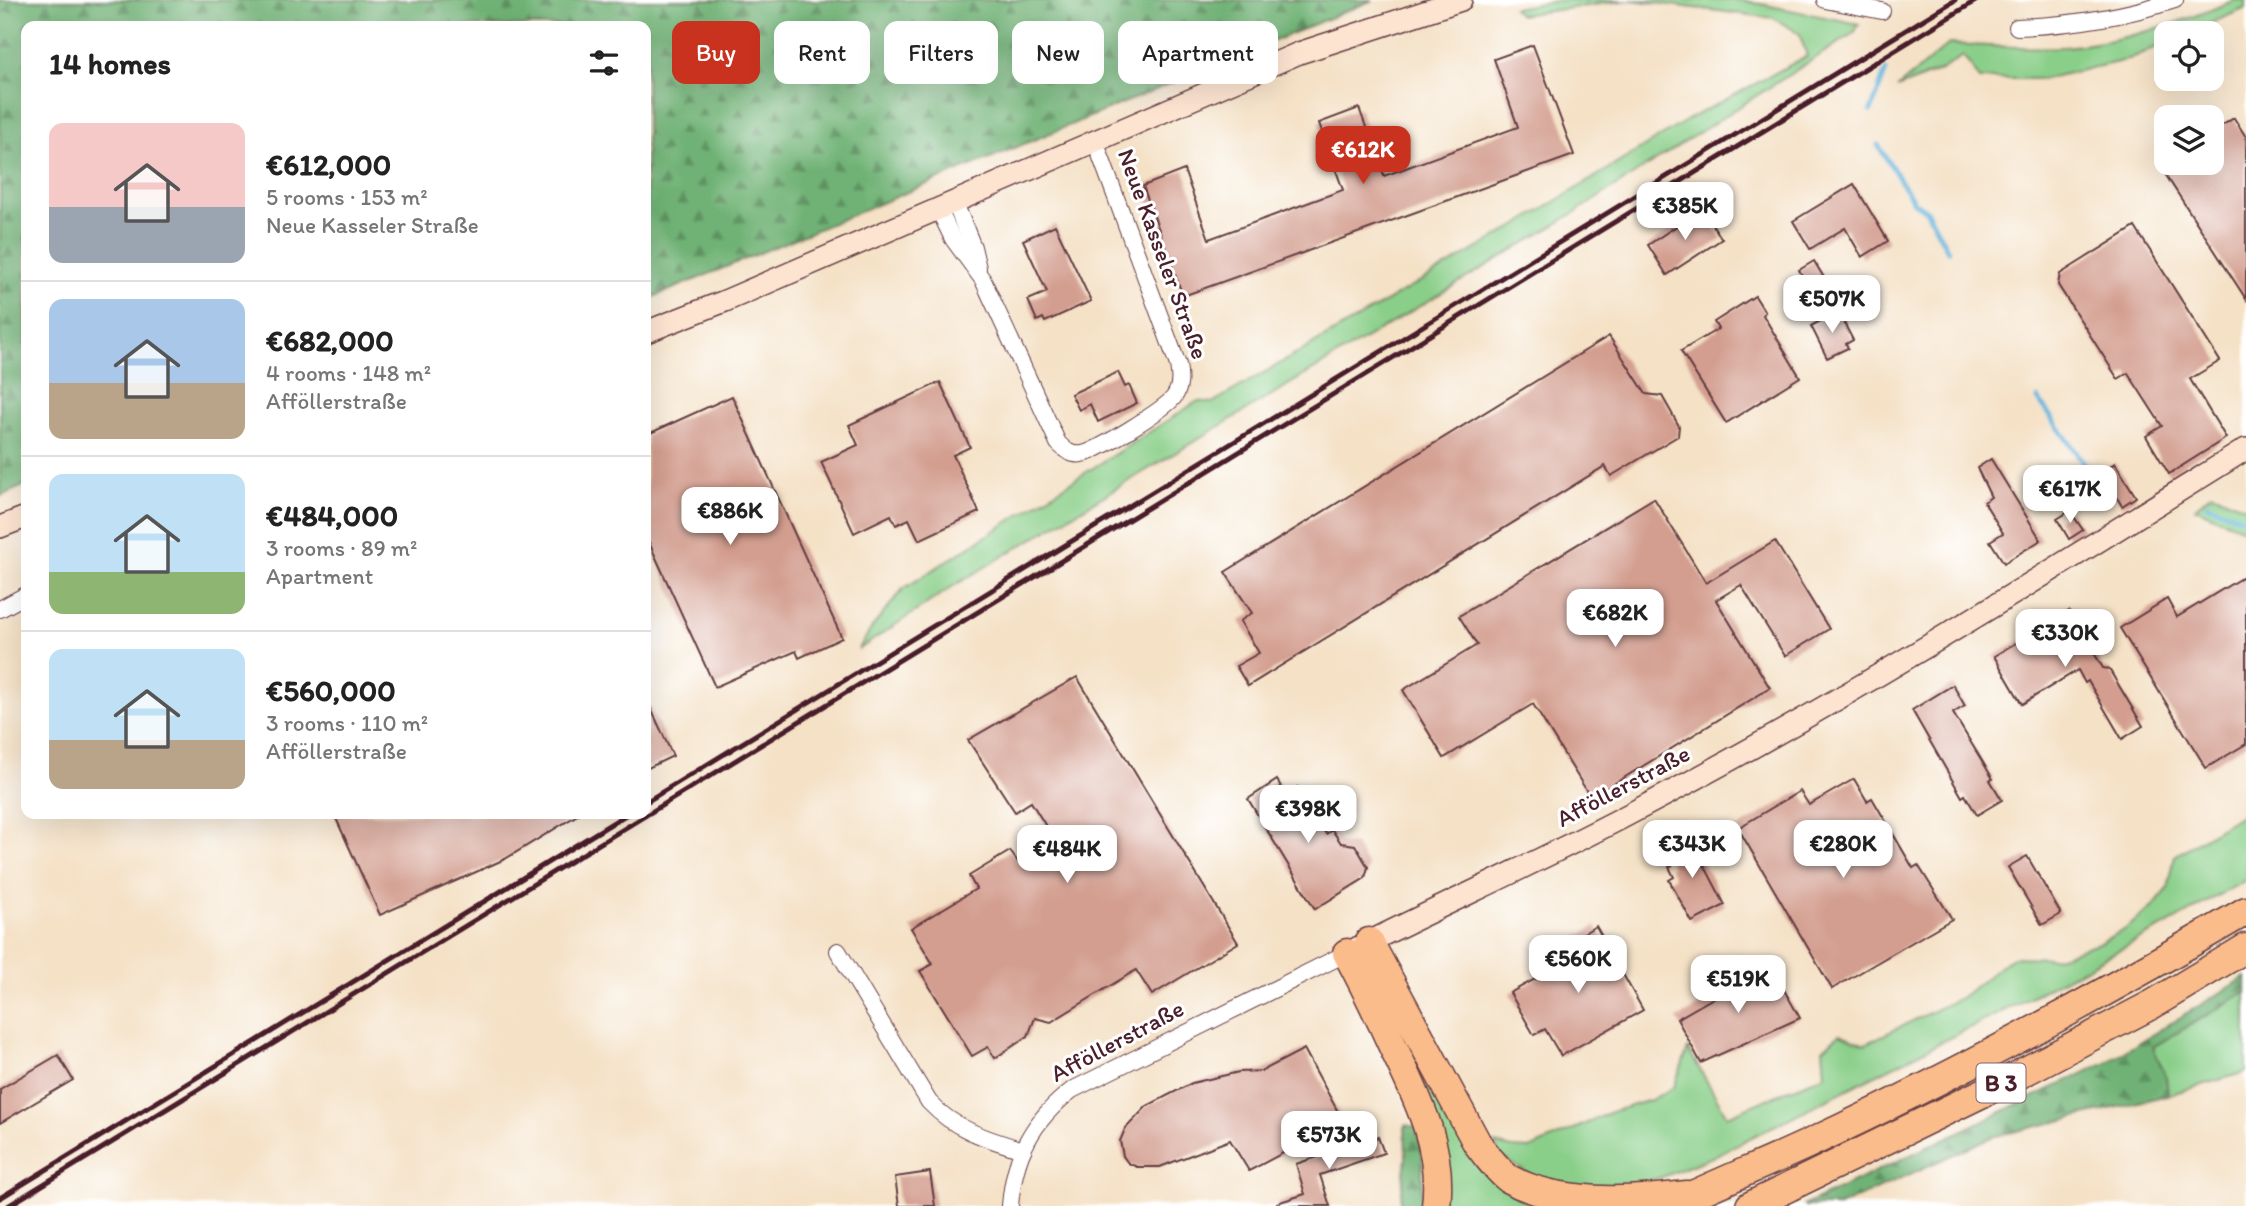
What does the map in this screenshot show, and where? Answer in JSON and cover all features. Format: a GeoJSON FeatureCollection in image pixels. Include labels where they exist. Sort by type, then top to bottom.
{"type":"FeatureCollection","features":[{"type":"Feature","properties":{"kind":"highway","name":"B 3"},"geometry":{"type":"LineString","coordinates":[[1681,1200],[1810,1143],[1940,1079],[2054,1020],[2246,911]]}},
{"type":"Feature","properties":{"kind":"highway"},"geometry":{"type":"LineString","coordinates":[[1358,947],[1477,1143],[1493,1164],[1511,1180],[1531,1193],[1545,1198],[1580,1204],[1681,1200]]}},
{"type":"Feature","properties":{"kind":"highway"},"geometry":{"type":"LineString","coordinates":[[1358,947],[1429,1127],[1436,1164],[1436,1206]]}},
{"type":"Feature","properties":{"kind":"highway","name":"B 3"},"geometry":{"type":"LineString","coordinates":[[1750,1206],[2011,1079],[2153,1004],[2246,948]]}},
{"type":"Feature","properties":{"kind":"main road","name":"Neue Kasseler Straße"},"geometry":{"type":"LineString","coordinates":[[651,330],[725,301],[1300,53],[1461,0]]}},
{"type":"Feature","properties":{"kind":"main road","name":"Afföllerstraße"},"geometry":{"type":"LineString","coordinates":[[1358,947],[1545,857],[1682,786],[1925,647],[2246,449]]}},
{"type":"Feature","properties":{"kind":"main road"},"geometry":{"type":"LineString","coordinates":[[0,527],[21,519]]}},
{"type":"Feature","properties":{"kind":"street"},"geometry":{"type":"LineString","coordinates":[[1825,0],[1882,11]]}},
{"type":"Feature","properties":{"kind":"street"},"geometry":{"type":"LineString","coordinates":[[2017,27],[2065,25],[2108,18],[2143,11],[2175,0]]}},
{"type":"Feature","properties":{"kind":"street","name":"Neue Kasseler Straße"},"geometry":{"type":"LineString","coordinates":[[947,206],[953,239],[980,274],[1058,443],[1074,455],[1092,451],[1163,407],[1174,397],[1179,387],[1178,365],[1095,141]]}},
{"type":"Feature","properties":{"kind":"street"},"geometry":{"type":"LineString","coordinates":[[0,609],[21,598]]}},
{"type":"Feature","properties":{"kind":"street","name":"Afföllerstraße"},"geometry":{"type":"LineString","coordinates":[[1010,1206],[1011,1186],[1023,1150],[1041,1119],[1072,1090],[1358,947]]}},
{"type":"Feature","properties":{"kind":"street"},"geometry":{"type":"LineString","coordinates":[[838,951],[929,1102],[946,1118],[972,1133],[1023,1150]]}},
{"type":"Feature","properties":{"kind":"green space"},"geometry":{"type":"Polygon","coordinates":[[[0,0],[1373,0],[1278,39],[1278,21],[1118,21],[1118,84],[1169,84],[651,298],[651,21],[21,21],[21,487],[0,496],[0,0]]]}},
{"type":"Feature","properties":{"kind":"green space"},"geometry":{"type":"Polygon","coordinates":[[[1563,0],[1631,0],[1520,15],[1513,8],[1563,0]]]}},
{"type":"Feature","properties":{"kind":"green space"},"geometry":{"type":"Polygon","coordinates":[[[1631,0],[1741,0],[1859,24],[1854,33],[1568,217],[952,587],[858,650],[873,626],[903,589],[1198,401],[1212,403],[1516,226],[1689,119],[1807,56],[1799,33],[1773,18],[1631,0]]]}},
{"type":"Feature","properties":{"kind":"green space"},"geometry":{"type":"Polygon","coordinates":[[[2235,0],[2246,0],[2246,8],[2216,21],[2178,21],[2235,0]]]}},
{"type":"Feature","properties":{"kind":"green space"},"geometry":{"type":"Polygon","coordinates":[[[2154,29],[2154,48],[2127,60],[2043,79],[1980,79],[1963,56],[1939,71],[1897,88],[1949,44],[2063,47],[2106,41],[2154,29]]]}},
{"type":"Feature","properties":{"kind":"green space"},"geometry":{"type":"Polygon","coordinates":[[[2211,493],[2246,507],[2246,530],[2195,508],[2211,493]]]}},
{"type":"Feature","properties":{"kind":"green space"},"geometry":{"type":"Polygon","coordinates":[[[2246,812],[2246,880],[2015,1005],[1712,1157],[1662,1177],[1607,1192],[1540,1181],[1499,1155],[1495,1144],[1530,1149],[1614,1111],[1651,1100],[1674,1087],[1688,1049],[1727,1116],[1825,1075],[1823,1049],[1839,1034],[1865,1044],[1962,997],[2012,957],[2054,958],[2101,942],[2124,930],[2154,906],[2168,889],[2175,856],[2246,812]]]}},
{"type":"Feature","properties":{"kind":"green space"},"geometry":{"type":"Polygon","coordinates":[[[1372,969],[1516,1197],[1537,1206],[1444,1206],[1372,969]]]}},
{"type":"Feature","properties":{"kind":"green space"},"geometry":{"type":"Polygon","coordinates":[[[2246,977],[2246,992],[2153,1047],[2166,1077],[2168,1095],[1992,1137],[1839,1206],[1803,1206],[2109,1061],[2246,977]]]}},
{"type":"Feature","properties":{"kind":"green space"},"geometry":{"type":"Polygon","coordinates":[[[2246,992],[2246,1072],[2168,1095],[2166,1077],[2152,1047],[2246,992]]]}},
{"type":"Feature","properties":{"kind":"green space"},"geometry":{"type":"Polygon","coordinates":[[[1405,1125],[1417,1127],[1423,1158],[1421,1206],[1400,1206],[1406,1158],[1405,1125]]]}},
{"type":"Feature","properties":{"kind":"building"},"geometry":{"type":"Polygon","coordinates":[[[1533,45],[1574,155],[1183,296],[1143,186],[1184,170],[1209,239],[1343,190],[1319,123],[1359,108],[1384,176],[1518,127],[1494,59],[1533,45]]]}},
{"type":"Feature","properties":{"kind":"building"},"geometry":{"type":"Polygon","coordinates":[[[2234,118],[2246,137],[2246,299],[2166,175],[2224,175],[2224,124],[2234,118]]]}},
{"type":"Feature","properties":{"kind":"building"},"geometry":{"type":"Polygon","coordinates":[[[1854,184],[1888,241],[1862,257],[1845,228],[1810,249],[1793,221],[1854,184]]]}},
{"type":"Feature","properties":{"kind":"building"},"geometry":{"type":"Polygon","coordinates":[[[1702,209],[1722,239],[1667,275],[1648,245],[1702,209]]]}},
{"type":"Feature","properties":{"kind":"building"},"geometry":{"type":"Polygon","coordinates":[[[1055,225],[1091,301],[1045,322],[1043,318],[1037,321],[1028,300],[1047,292],[1023,240],[1055,225]]]}},
{"type":"Feature","properties":{"kind":"building"},"geometry":{"type":"Polygon","coordinates":[[[2135,227],[2220,361],[2190,379],[2226,438],[2169,474],[2146,436],[2162,426],[2128,373],[2118,379],[2058,285],[2060,274],[2135,227]]]}},
{"type":"Feature","properties":{"kind":"building"},"geometry":{"type":"Polygon","coordinates":[[[1814,261],[1826,281],[1811,290],[1799,270],[1814,261]]]}},
{"type":"Feature","properties":{"kind":"building"},"geometry":{"type":"Polygon","coordinates":[[[1755,296],[1765,312],[1763,315],[1800,377],[1726,423],[1681,351],[1718,329],[1714,322],[1755,296]]]}},
{"type":"Feature","properties":{"kind":"building"},"geometry":{"type":"Polygon","coordinates":[[[1831,315],[1833,318],[1840,315],[1853,340],[1846,344],[1848,348],[1827,358],[1811,326],[1831,315]]]}},
{"type":"Feature","properties":{"kind":"building"},"geometry":{"type":"Polygon","coordinates":[[[1609,336],[1646,394],[1662,396],[1679,426],[1678,436],[1611,476],[1605,466],[1248,686],[1236,666],[1259,653],[1240,621],[1252,613],[1225,572],[1609,336]]]}},
{"type":"Feature","properties":{"kind":"building"},"geometry":{"type":"Polygon","coordinates":[[[1118,372],[1125,387],[1129,385],[1137,403],[1098,422],[1090,404],[1079,410],[1071,394],[1118,372]]]}},
{"type":"Feature","properties":{"kind":"building"},"geometry":{"type":"Polygon","coordinates":[[[940,382],[970,447],[953,455],[979,512],[919,540],[909,519],[896,525],[891,515],[854,533],[821,462],[858,445],[849,425],[940,382]]]}},
{"type":"Feature","properties":{"kind":"building"},"geometry":{"type":"Polygon","coordinates":[[[732,396],[842,638],[799,658],[796,651],[715,687],[651,547],[651,433],[732,396]]]}},
{"type":"Feature","properties":{"kind":"building"},"geometry":{"type":"Polygon","coordinates":[[[1991,459],[2041,540],[2004,563],[1990,541],[2003,533],[1984,502],[1991,497],[1977,468],[1991,459]]]}},
{"type":"Feature","properties":{"kind":"building"},"geometry":{"type":"Polygon","coordinates":[[[2115,463],[2136,497],[2122,506],[2101,472],[2115,463]]]}},
{"type":"Feature","properties":{"kind":"building"},"geometry":{"type":"Polygon","coordinates":[[[1654,498],[1706,583],[1775,541],[1829,629],[1785,656],[1741,585],[1716,600],[1770,688],[1591,798],[1533,704],[1444,758],[1403,690],[1477,645],[1459,616],[1654,498]]]}},
{"type":"Feature","properties":{"kind":"building"},"geometry":{"type":"Polygon","coordinates":[[[2070,511],[2083,530],[2069,539],[2057,519],[2070,511]]]}},
{"type":"Feature","properties":{"kind":"building"},"geometry":{"type":"Polygon","coordinates":[[[2246,575],[2246,744],[2206,768],[2120,628],[2167,599],[2177,617],[2246,575]]]}},
{"type":"Feature","properties":{"kind":"building"},"geometry":{"type":"Polygon","coordinates":[[[2069,611],[2103,668],[2109,669],[2143,726],[2122,739],[2088,681],[2085,683],[2078,670],[2022,704],[1994,656],[2069,611]]]}},
{"type":"Feature","properties":{"kind":"building"},"geometry":{"type":"Polygon","coordinates":[[[1077,677],[1238,943],[1152,995],[1136,970],[1051,1022],[1035,1018],[1028,1036],[995,1058],[988,1047],[972,1056],[920,971],[933,964],[911,928],[976,889],[969,876],[1010,851],[1018,862],[1055,841],[1031,802],[1015,812],[968,740],[1077,677]]]}},
{"type":"Feature","properties":{"kind":"building"},"geometry":{"type":"Polygon","coordinates":[[[1953,685],[1965,706],[1953,713],[1993,779],[1990,780],[2002,800],[1977,815],[1965,795],[1962,797],[1912,710],[1953,685]]]}},
{"type":"Feature","properties":{"kind":"building"},"geometry":{"type":"Polygon","coordinates":[[[651,709],[673,756],[651,767],[651,709]]]}},
{"type":"Feature","properties":{"kind":"building"},"geometry":{"type":"Polygon","coordinates":[[[1854,779],[1867,801],[1872,798],[1913,868],[1918,865],[1952,919],[1832,989],[1738,828],[1800,791],[1809,805],[1854,779]]]}},
{"type":"Feature","properties":{"kind":"building"},"geometry":{"type":"Polygon","coordinates":[[[1277,780],[1286,795],[1297,787],[1326,834],[1332,830],[1341,843],[1355,845],[1368,867],[1365,878],[1315,909],[1248,799],[1277,780]]]}},
{"type":"Feature","properties":{"kind":"building"},"geometry":{"type":"Polygon","coordinates":[[[336,819],[571,819],[505,859],[380,915],[336,819]]]}},
{"type":"Feature","properties":{"kind":"building"},"geometry":{"type":"Polygon","coordinates":[[[1681,835],[1692,856],[1698,853],[1725,905],[1692,922],[1669,880],[1674,877],[1669,867],[1672,866],[1661,845],[1681,835]]]}},
{"type":"Feature","properties":{"kind":"building"},"geometry":{"type":"Polygon","coordinates":[[[2027,856],[2061,914],[2042,925],[2008,867],[2027,856]]]}},
{"type":"Feature","properties":{"kind":"building"},"geometry":{"type":"Polygon","coordinates":[[[1596,926],[1643,1010],[1561,1056],[1545,1029],[1534,1035],[1510,993],[1571,959],[1563,945],[1596,926]]]}},
{"type":"Feature","properties":{"kind":"building"},"geometry":{"type":"Polygon","coordinates":[[[1771,967],[1800,1018],[1701,1063],[1677,1019],[1715,997],[1708,985],[1727,975],[1734,988],[1771,967]]]}},
{"type":"Feature","properties":{"kind":"building"},"geometry":{"type":"Polygon","coordinates":[[[1304,1049],[1343,1121],[1249,1171],[1230,1140],[1160,1167],[1137,1167],[1128,1163],[1123,1156],[1120,1141],[1125,1129],[1147,1106],[1192,1083],[1239,1072],[1262,1071],[1304,1049]]]}},
{"type":"Feature","properties":{"kind":"building"},"geometry":{"type":"Polygon","coordinates":[[[58,1055],[73,1080],[0,1123],[0,1089],[58,1055]]]}},
{"type":"Feature","properties":{"kind":"building"},"geometry":{"type":"Polygon","coordinates":[[[1378,1137],[1384,1153],[1320,1175],[1330,1206],[1277,1206],[1277,1203],[1305,1194],[1296,1164],[1378,1137]]]}},
{"type":"Feature","properties":{"kind":"building"},"geometry":{"type":"Polygon","coordinates":[[[930,1172],[935,1206],[899,1206],[895,1177],[930,1172]]]}},
{"type":"Feature","properties":{"kind":"waterway"},"geometry":{"type":"LineString","coordinates":[[1871,111],[1886,70]]}},
{"type":"Feature","properties":{"kind":"waterway"},"geometry":{"type":"LineString","coordinates":[[1878,145],[1914,202],[1927,211],[1948,251]]}},
{"type":"Feature","properties":{"kind":"waterway"},"geometry":{"type":"LineString","coordinates":[[2038,399],[2099,484]]}},
{"type":"Feature","properties":{"kind":"waterway"},"geometry":{"type":"LineString","coordinates":[[2207,504],[2246,520]]}},
{"type":"Feature","properties":{"kind":"railway"},"geometry":{"type":"LineString","coordinates":[[651,799],[1955,0]]}},
{"type":"Feature","properties":{"kind":"railway"},"geometry":{"type":"LineString","coordinates":[[651,812],[1977,0]]}},
{"type":"Feature","properties":{"kind":"railway"},"geometry":{"type":"LineString","coordinates":[[0,1198],[619,819]]}},
{"type":"Feature","properties":{"kind":"railway"},"geometry":{"type":"LineString","coordinates":[[8,1206],[640,819]]}}]}
